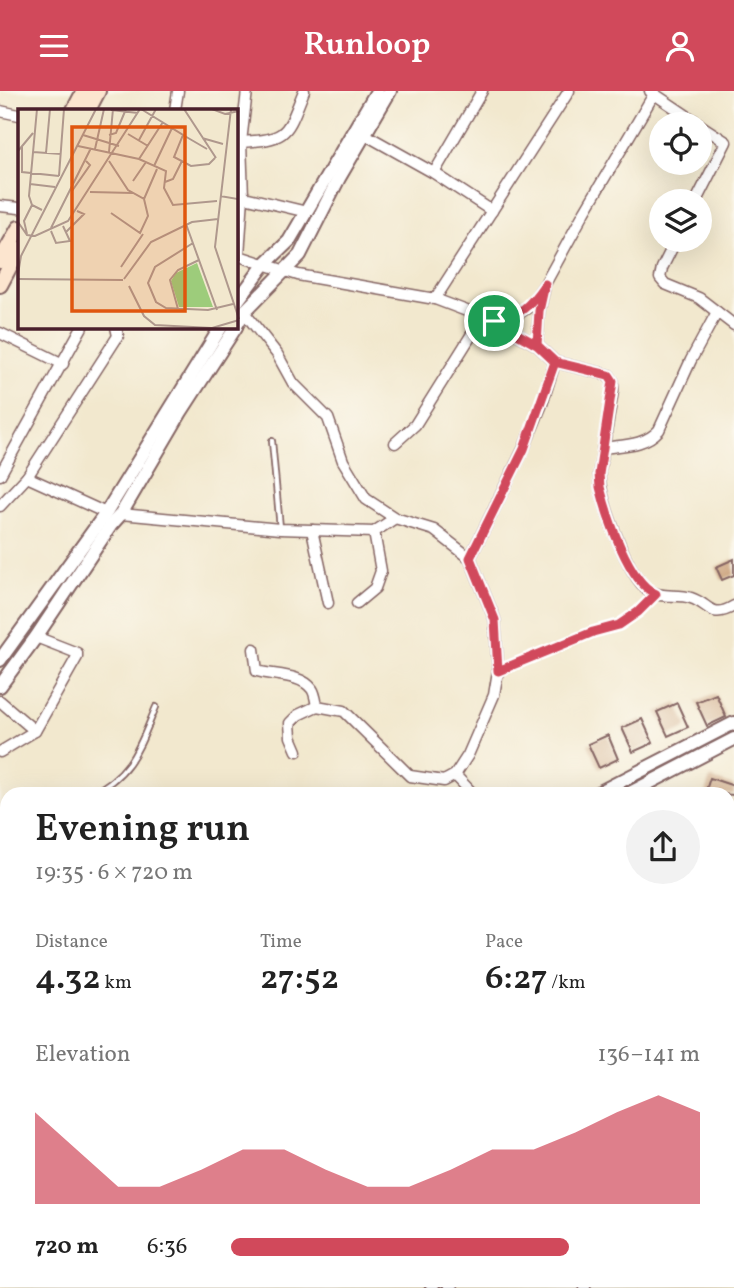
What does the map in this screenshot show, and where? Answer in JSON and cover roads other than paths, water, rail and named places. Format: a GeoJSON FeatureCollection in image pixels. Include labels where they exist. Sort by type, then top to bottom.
{"type":"FeatureCollection","features":[{"type":"Feature","properties":{"kind":"main road"},"geometry":{"type":"LineString","coordinates":[[75,109],[84,91]]}},
{"type":"Feature","properties":{"kind":"main road"},"geometry":{"type":"LineString","coordinates":[[89,109],[98,91]]}},
{"type":"Feature","properties":{"kind":"main road"},"geometry":{"type":"LineString","coordinates":[[0,261],[18,230]]}},
{"type":"Feature","properties":{"kind":"main road"},"geometry":{"type":"LineString","coordinates":[[0,285],[18,251]]}},
{"type":"Feature","properties":{"kind":"street"},"geometry":{"type":"LineString","coordinates":[[175,109],[178,91]]}},
{"type":"Feature","properties":{"kind":"street"},"geometry":{"type":"LineString","coordinates":[[238,235],[241,142],[247,91]]}},
{"type":"Feature","properties":{"kind":"street"},"geometry":{"type":"LineString","coordinates":[[241,142],[272,140],[282,135],[289,128],[304,91]]}},
{"type":"Feature","properties":{"kind":"street"},"geometry":{"type":"LineString","coordinates":[[240,308],[264,265],[289,241],[377,91]]}},
{"type":"Feature","properties":{"kind":"street"},"geometry":{"type":"LineString","coordinates":[[240,308],[300,255],[390,91]]}},
{"type":"Feature","properties":{"kind":"street"},"geometry":{"type":"LineString","coordinates":[[434,173],[482,91]]}},
{"type":"Feature","properties":{"kind":"street"},"geometry":{"type":"LineString","coordinates":[[435,299],[569,91]]}},
{"type":"Feature","properties":{"kind":"street"},"geometry":{"type":"LineString","coordinates":[[494,321],[513,317],[529,307],[545,284],[652,93],[681,112]]}},
{"type":"Feature","properties":{"kind":"street"},"geometry":{"type":"LineString","coordinates":[[0,111],[18,115]]}},
{"type":"Feature","properties":{"kind":"street"},"geometry":{"type":"LineString","coordinates":[[703,189],[730,144],[712,132]]}},
{"type":"Feature","properties":{"kind":"street"},"geometry":{"type":"LineString","coordinates":[[366,135],[434,173],[492,211]]}},
{"type":"Feature","properties":{"kind":"street"},"geometry":{"type":"LineString","coordinates":[[240,196],[307,212]]}},
{"type":"Feature","properties":{"kind":"street"},"geometry":{"type":"LineString","coordinates":[[0,206],[18,208]]}},
{"type":"Feature","properties":{"kind":"street"},"geometry":{"type":"LineString","coordinates":[[670,252],[660,278],[665,284],[699,298],[734,325]]}},
{"type":"Feature","properties":{"kind":"street"},"geometry":{"type":"LineString","coordinates":[[238,255],[298,275],[435,299],[494,321],[537,345],[555,362],[609,375],[613,381],[613,391],[599,474],[604,502],[629,565],[648,591],[692,598],[711,611],[719,612],[734,606]]}},
{"type":"Feature","properties":{"kind":"street"},"geometry":{"type":"LineString","coordinates":[[537,345],[539,311],[545,284]]}},
{"type":"Feature","properties":{"kind":"street"},"geometry":{"type":"LineString","coordinates":[[240,308],[277,354],[293,383],[328,418],[343,461],[366,499],[396,518],[434,530],[470,558],[495,620],[498,671],[494,695],[480,731],[454,775],[444,781],[411,776],[344,711],[317,706],[298,715],[290,723],[291,737],[297,751]]}},
{"type":"Feature","properties":{"kind":"street"},"geometry":{"type":"LineString","coordinates":[[603,448],[638,443],[652,437],[659,430],[717,312]]}},
{"type":"Feature","properties":{"kind":"street"},"geometry":{"type":"LineString","coordinates":[[395,443],[415,425],[482,318]]}},
{"type":"Feature","properties":{"kind":"street"},"geometry":{"type":"LineString","coordinates":[[0,475],[81,329]]}},
{"type":"Feature","properties":{"kind":"street"},"geometry":{"type":"LineString","coordinates":[[0,506],[27,477],[118,336],[116,329]]}},
{"type":"Feature","properties":{"kind":"street"},"geometry":{"type":"LineString","coordinates":[[0,660],[106,513],[221,329]]}},
{"type":"Feature","properties":{"kind":"street"},"geometry":{"type":"LineString","coordinates":[[0,686],[121,514],[181,412],[235,329]]}},
{"type":"Feature","properties":{"kind":"street"},"geometry":{"type":"LineString","coordinates":[[0,333],[64,364]]}},
{"type":"Feature","properties":{"kind":"street"},"geometry":{"type":"LineString","coordinates":[[470,558],[524,449],[555,362]]}},
{"type":"Feature","properties":{"kind":"street"},"geometry":{"type":"LineString","coordinates":[[27,477],[106,513]]}},
{"type":"Feature","properties":{"kind":"street"},"geometry":{"type":"LineString","coordinates":[[121,514],[280,529],[374,532],[396,518]]}},
{"type":"Feature","properties":{"kind":"street"},"geometry":{"type":"LineString","coordinates":[[312,530],[328,603]]}},
{"type":"Feature","properties":{"kind":"street"},"geometry":{"type":"LineString","coordinates":[[357,603],[374,588],[381,571],[374,532]]}},
{"type":"Feature","properties":{"kind":"street"},"geometry":{"type":"LineString","coordinates":[[0,752],[35,731],[77,657],[77,653],[36,638]]}},
{"type":"Feature","properties":{"kind":"street"},"geometry":{"type":"LineString","coordinates":[[254,649],[257,671],[290,677],[303,683],[312,689],[317,706]]}},
{"type":"Feature","properties":{"kind":"street"},"geometry":{"type":"LineString","coordinates":[[0,701],[35,731]]}},
{"type":"Feature","properties":{"kind":"street"},"geometry":{"type":"LineString","coordinates":[[610,787],[734,723]]}},
{"type":"Feature","properties":{"kind":"street"},"geometry":{"type":"LineString","coordinates":[[641,787],[734,739]]}},
{"type":"Feature","properties":{"kind":"street"},"geometry":{"type":"LineString","coordinates":[[454,775],[460,787]]}},
{"type":"Feature","properties":{"kind":"lane"},"geometry":{"type":"LineString","coordinates":[[272,441],[280,529]]}},
{"type":"Feature","properties":{"kind":"lane"},"geometry":{"type":"LineString","coordinates":[[498,671],[593,632],[619,625],[638,612],[656,594]]}},
{"type":"Feature","properties":{"kind":"lane"},"geometry":{"type":"LineString","coordinates":[[105,787],[133,762],[156,707]]}}]}
